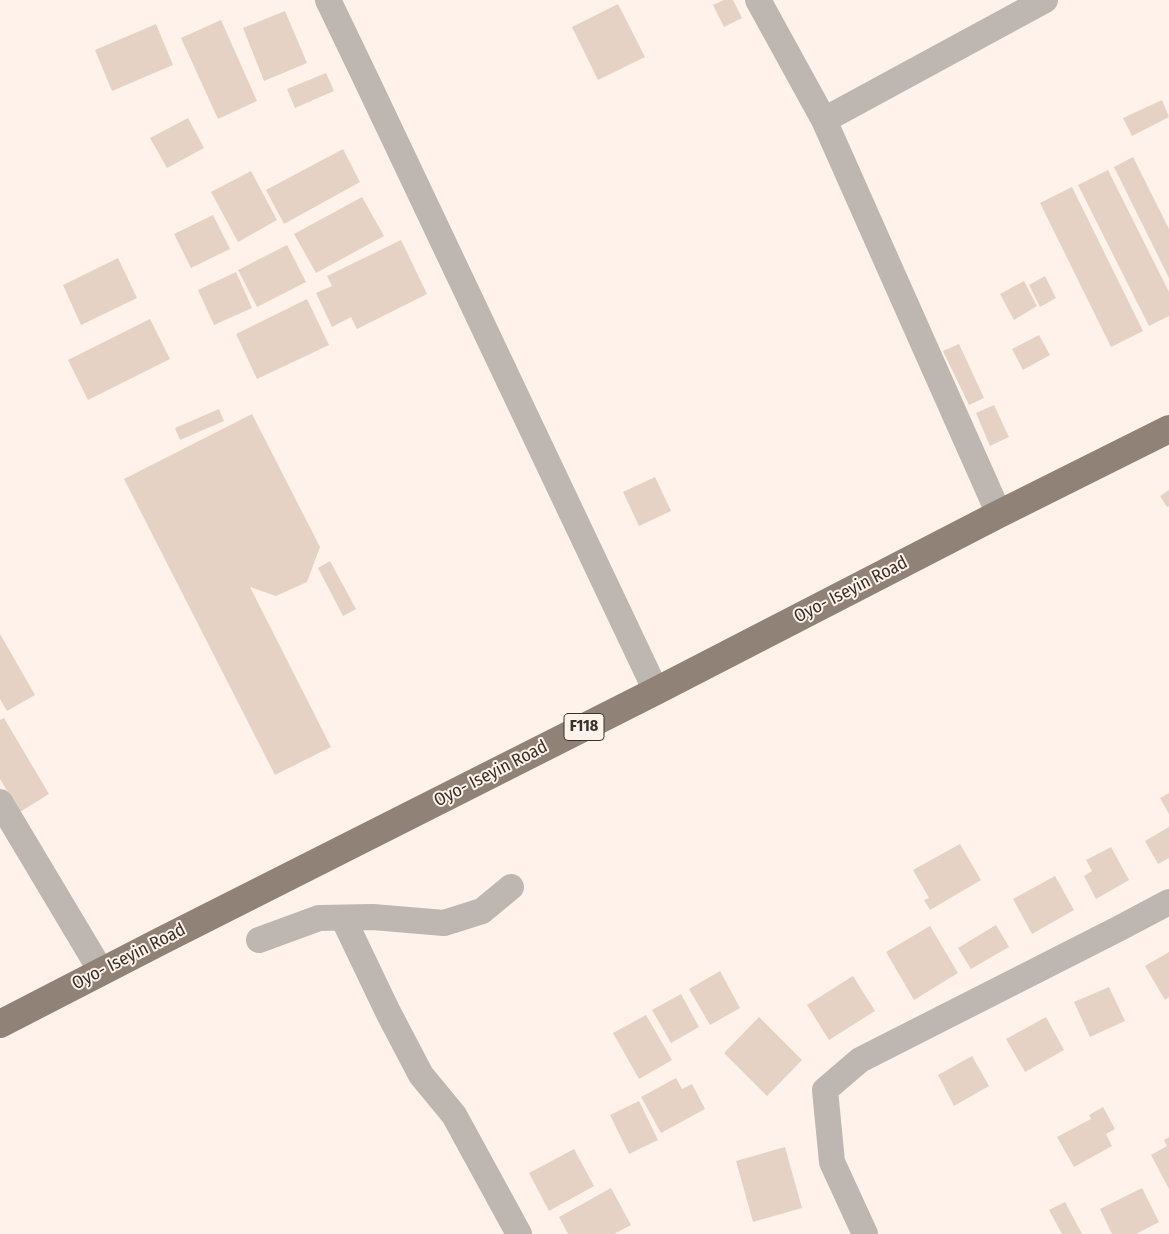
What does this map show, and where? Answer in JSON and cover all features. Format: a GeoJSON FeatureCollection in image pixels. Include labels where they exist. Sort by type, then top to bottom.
{"type":"FeatureCollection","features":[{"type":"Feature","properties":{"kind":"main road","name":"Oyo- Iseyin Road"},"geometry":{"type":"LineString","coordinates":[[0,1024],[1169,429]]}},
{"type":"Feature","properties":{"kind":"street"},"geometry":{"type":"LineString","coordinates":[[328,0],[656,690]]}},
{"type":"Feature","properties":{"kind":"street"},"geometry":{"type":"LineString","coordinates":[[758,0],[824,120],[999,514]]}},
{"type":"Feature","properties":{"kind":"street"},"geometry":{"type":"LineString","coordinates":[[824,120],[1045,0]]}},
{"type":"Feature","properties":{"kind":"street"},"geometry":{"type":"LineString","coordinates":[[0,802],[101,972]]}},
{"type":"Feature","properties":{"kind":"street"},"geometry":{"type":"LineString","coordinates":[[259,940],[319,918],[373,917],[444,923],[482,911],[511,887]]}},
{"type":"Feature","properties":{"kind":"street"},"geometry":{"type":"LineString","coordinates":[[865,1234],[832,1162],[825,1090],[860,1060],[1169,902]]}},
{"type":"Feature","properties":{"kind":"street"},"geometry":{"type":"LineString","coordinates":[[343,918],[388,1012],[421,1075],[454,1115],[517,1233]]}},
{"type":"Feature","properties":{"kind":"building"},"geometry":{"type":"Polygon","coordinates":[[[724,0],[733,0],[742,18],[724,27],[713,5],[724,0]]]}},
{"type":"Feature","properties":{"kind":"building"},"geometry":{"type":"Polygon","coordinates":[[[618,4],[645,57],[598,80],[572,27],[618,4]]]}},
{"type":"Feature","properties":{"kind":"building"},"geometry":{"type":"Polygon","coordinates":[[[285,11],[307,63],[264,81],[243,28],[285,11]]]}},
{"type":"Feature","properties":{"kind":"building"},"geometry":{"type":"Polygon","coordinates":[[[221,20],[257,101],[218,119],[181,38],[221,20]]]}},
{"type":"Feature","properties":{"kind":"building"},"geometry":{"type":"Polygon","coordinates":[[[156,24],[173,65],[112,91],[95,50],[156,24]]]}},
{"type":"Feature","properties":{"kind":"building"},"geometry":{"type":"Polygon","coordinates":[[[326,73],[334,91],[295,108],[287,89],[326,73]]]}},
{"type":"Feature","properties":{"kind":"building"},"geometry":{"type":"Polygon","coordinates":[[[1162,100],[1169,117],[1132,136],[1123,118],[1162,100]]]}},
{"type":"Feature","properties":{"kind":"building"},"geometry":{"type":"Polygon","coordinates":[[[188,118],[204,148],[167,168],[150,138],[188,118]]]}},
{"type":"Feature","properties":{"kind":"building"},"geometry":{"type":"Polygon","coordinates":[[[343,149],[360,182],[284,224],[266,190],[343,149]]]}},
{"type":"Feature","properties":{"kind":"building"},"geometry":{"type":"Polygon","coordinates":[[[1133,157],[1169,229],[1169,278],[1114,167],[1133,157]]]}},
{"type":"Feature","properties":{"kind":"building"},"geometry":{"type":"Polygon","coordinates":[[[1108,170],[1169,292],[1169,316],[1149,326],[1078,185],[1108,170]]]}},
{"type":"Feature","properties":{"kind":"building"},"geometry":{"type":"Polygon","coordinates":[[[251,171],[277,220],[238,242],[211,192],[251,171]]]}},
{"type":"Feature","properties":{"kind":"building"},"geometry":{"type":"Polygon","coordinates":[[[1072,187],[1143,331],[1111,347],[1040,203],[1072,187]]]}},
{"type":"Feature","properties":{"kind":"building"},"geometry":{"type":"Polygon","coordinates":[[[362,197],[384,236],[316,273],[294,234],[362,197]]]}},
{"type":"Feature","properties":{"kind":"building"},"geometry":{"type":"Polygon","coordinates":[[[213,215],[230,249],[191,268],[174,234],[213,215]]]}},
{"type":"Feature","properties":{"kind":"building"},"geometry":{"type":"Polygon","coordinates":[[[401,240],[427,294],[357,329],[351,317],[332,327],[316,293],[332,286],[327,276],[401,240]]]}},
{"type":"Feature","properties":{"kind":"building"},"geometry":{"type":"Polygon","coordinates":[[[287,245],[306,282],[257,307],[238,270],[287,245]]]}},
{"type":"Feature","properties":{"kind":"building"},"geometry":{"type":"Polygon","coordinates":[[[118,258],[137,298],[81,325],[63,285],[118,258]]]}},
{"type":"Feature","properties":{"kind":"building"},"geometry":{"type":"Polygon","coordinates":[[[236,272],[252,308],[214,325],[198,290],[236,272]]]}},
{"type":"Feature","properties":{"kind":"building"},"geometry":{"type":"Polygon","coordinates":[[[1045,276],[1056,298],[1040,307],[1029,285],[1045,276]]]}},
{"type":"Feature","properties":{"kind":"building"},"geometry":{"type":"Polygon","coordinates":[[[1024,281],[1037,306],[1014,320],[1000,294],[1024,281]]]}},
{"type":"Feature","properties":{"kind":"building"},"geometry":{"type":"Polygon","coordinates":[[[307,299],[329,345],[257,379],[236,334],[307,299]]]}},
{"type":"Feature","properties":{"kind":"building"},"geometry":{"type":"Polygon","coordinates":[[[150,319],[170,359],[88,400],[68,360],[150,319]]]}},
{"type":"Feature","properties":{"kind":"building"},"geometry":{"type":"Polygon","coordinates":[[[1039,335],[1050,355],[1023,370],[1012,349],[1039,335]]]}},
{"type":"Feature","properties":{"kind":"building"},"geometry":{"type":"Polygon","coordinates":[[[959,344],[984,398],[969,405],[943,351],[959,344]]]}},
{"type":"Feature","properties":{"kind":"building"},"geometry":{"type":"Polygon","coordinates":[[[994,405],[1009,437],[990,446],[976,413],[994,405]]]}},
{"type":"Feature","properties":{"kind":"building"},"geometry":{"type":"Polygon","coordinates":[[[219,409],[224,421],[180,440],[175,428],[219,409]]]}},
{"type":"Feature","properties":{"kind":"building"},"geometry":{"type":"Polygon","coordinates":[[[252,414],[320,547],[307,582],[276,596],[250,587],[331,747],[275,775],[124,479],[252,414]]]}},
{"type":"Feature","properties":{"kind":"building"},"geometry":{"type":"Polygon","coordinates":[[[655,477],[671,511],[639,526],[623,492],[655,477]]]}},
{"type":"Feature","properties":{"kind":"building"},"geometry":{"type":"Polygon","coordinates":[[[1169,490],[1169,506],[1167,507],[1160,496],[1169,490]]]}},
{"type":"Feature","properties":{"kind":"building"},"geometry":{"type":"Polygon","coordinates":[[[330,561],[356,609],[343,616],[318,568],[330,561]]]}},
{"type":"Feature","properties":{"kind":"building"},"geometry":{"type":"Polygon","coordinates":[[[0,634],[35,695],[7,711],[0,699],[0,634]]]}},
{"type":"Feature","properties":{"kind":"building"},"geometry":{"type":"Polygon","coordinates":[[[4,718],[49,794],[20,812],[0,779],[0,720],[4,718]]]}},
{"type":"Feature","properties":{"kind":"building"},"geometry":{"type":"Polygon","coordinates":[[[1169,793],[1169,814],[1160,798],[1169,793]]]}},
{"type":"Feature","properties":{"kind":"building"},"geometry":{"type":"Polygon","coordinates":[[[1169,827],[1169,858],[1158,864],[1145,841],[1169,827]]]}},
{"type":"Feature","properties":{"kind":"building"},"geometry":{"type":"Polygon","coordinates":[[[960,844],[981,880],[930,910],[924,900],[929,898],[913,870],[960,844]]]}},
{"type":"Feature","properties":{"kind":"building"},"geometry":{"type":"Polygon","coordinates":[[[1111,847],[1129,880],[1096,899],[1084,876],[1092,871],[1086,860],[1111,847]]]}},
{"type":"Feature","properties":{"kind":"building"},"geometry":{"type":"Polygon","coordinates":[[[1055,876],[1074,910],[1032,934],[1013,899],[1055,876]]]}},
{"type":"Feature","properties":{"kind":"building"},"geometry":{"type":"Polygon","coordinates":[[[996,925],[1009,947],[971,969],[958,948],[996,925]]]}},
{"type":"Feature","properties":{"kind":"building"},"geometry":{"type":"Polygon","coordinates":[[[930,926],[958,973],[914,1000],[886,952],[930,926]]]}},
{"type":"Feature","properties":{"kind":"building"},"geometry":{"type":"Polygon","coordinates":[[[1169,952],[1169,997],[1165,1000],[1145,966],[1169,952]]]}},
{"type":"Feature","properties":{"kind":"building"},"geometry":{"type":"Polygon","coordinates":[[[720,971],[740,1008],[710,1025],[689,989],[720,971]]]}},
{"type":"Feature","properties":{"kind":"building"},"geometry":{"type":"Polygon","coordinates":[[[853,976],[875,1011],[829,1040],[807,1005],[853,976]]]}},
{"type":"Feature","properties":{"kind":"building"},"geometry":{"type":"Polygon","coordinates":[[[1109,987],[1125,1021],[1090,1037],[1074,1002],[1109,987]]]}},
{"type":"Feature","properties":{"kind":"building"},"geometry":{"type":"Polygon","coordinates":[[[681,994],[699,1027],[671,1043],[652,1010],[681,994]]]}},
{"type":"Feature","properties":{"kind":"building"},"geometry":{"type":"Polygon","coordinates":[[[646,1015],[672,1060],[639,1079],[613,1033],[646,1015]]]}},
{"type":"Feature","properties":{"kind":"building"},"geometry":{"type":"Polygon","coordinates":[[[759,1017],[802,1060],[767,1096],[724,1053],[759,1017]]]}},
{"type":"Feature","properties":{"kind":"building"},"geometry":{"type":"Polygon","coordinates":[[[1046,1017],[1064,1050],[1025,1072],[1006,1039],[1046,1017]]]}},
{"type":"Feature","properties":{"kind":"building"},"geometry":{"type":"Polygon","coordinates":[[[972,1056],[989,1086],[954,1106],[938,1075],[972,1056]]]}},
{"type":"Feature","properties":{"kind":"building"},"geometry":{"type":"Polygon","coordinates":[[[676,1078],[682,1089],[692,1084],[705,1109],[661,1133],[641,1097],[676,1078]]]}},
{"type":"Feature","properties":{"kind":"building"},"geometry":{"type":"Polygon","coordinates":[[[639,1101],[658,1140],[629,1154],[610,1115],[639,1101]]]}},
{"type":"Feature","properties":{"kind":"building"},"geometry":{"type":"Polygon","coordinates":[[[1103,1107],[1115,1129],[1106,1134],[1112,1146],[1074,1167],[1057,1137],[1091,1119],[1089,1115],[1103,1107]]]}},
{"type":"Feature","properties":{"kind":"building"},"geometry":{"type":"Polygon","coordinates":[[[1169,1137],[1169,1189],[1151,1155],[1167,1146],[1164,1140],[1169,1137]]]}},
{"type":"Feature","properties":{"kind":"building"},"geometry":{"type":"Polygon","coordinates":[[[785,1147],[802,1208],[753,1222],[736,1161],[785,1147]]]}},
{"type":"Feature","properties":{"kind":"building"},"geometry":{"type":"Polygon","coordinates":[[[574,1149],[594,1186],[549,1211],[529,1173],[574,1149]]]}},
{"type":"Feature","properties":{"kind":"building"},"geometry":{"type":"Polygon","coordinates":[[[611,1188],[631,1225],[614,1234],[568,1234],[559,1217],[611,1188]]]}},
{"type":"Feature","properties":{"kind":"building"},"geometry":{"type":"Polygon","coordinates":[[[1142,1188],[1159,1222],[1136,1234],[1112,1234],[1100,1209],[1142,1188]]]}},
{"type":"Feature","properties":{"kind":"building"},"geometry":{"type":"Polygon","coordinates":[[[1065,1202],[1082,1234],[1062,1234],[1049,1210],[1065,1202]]]}}]}
